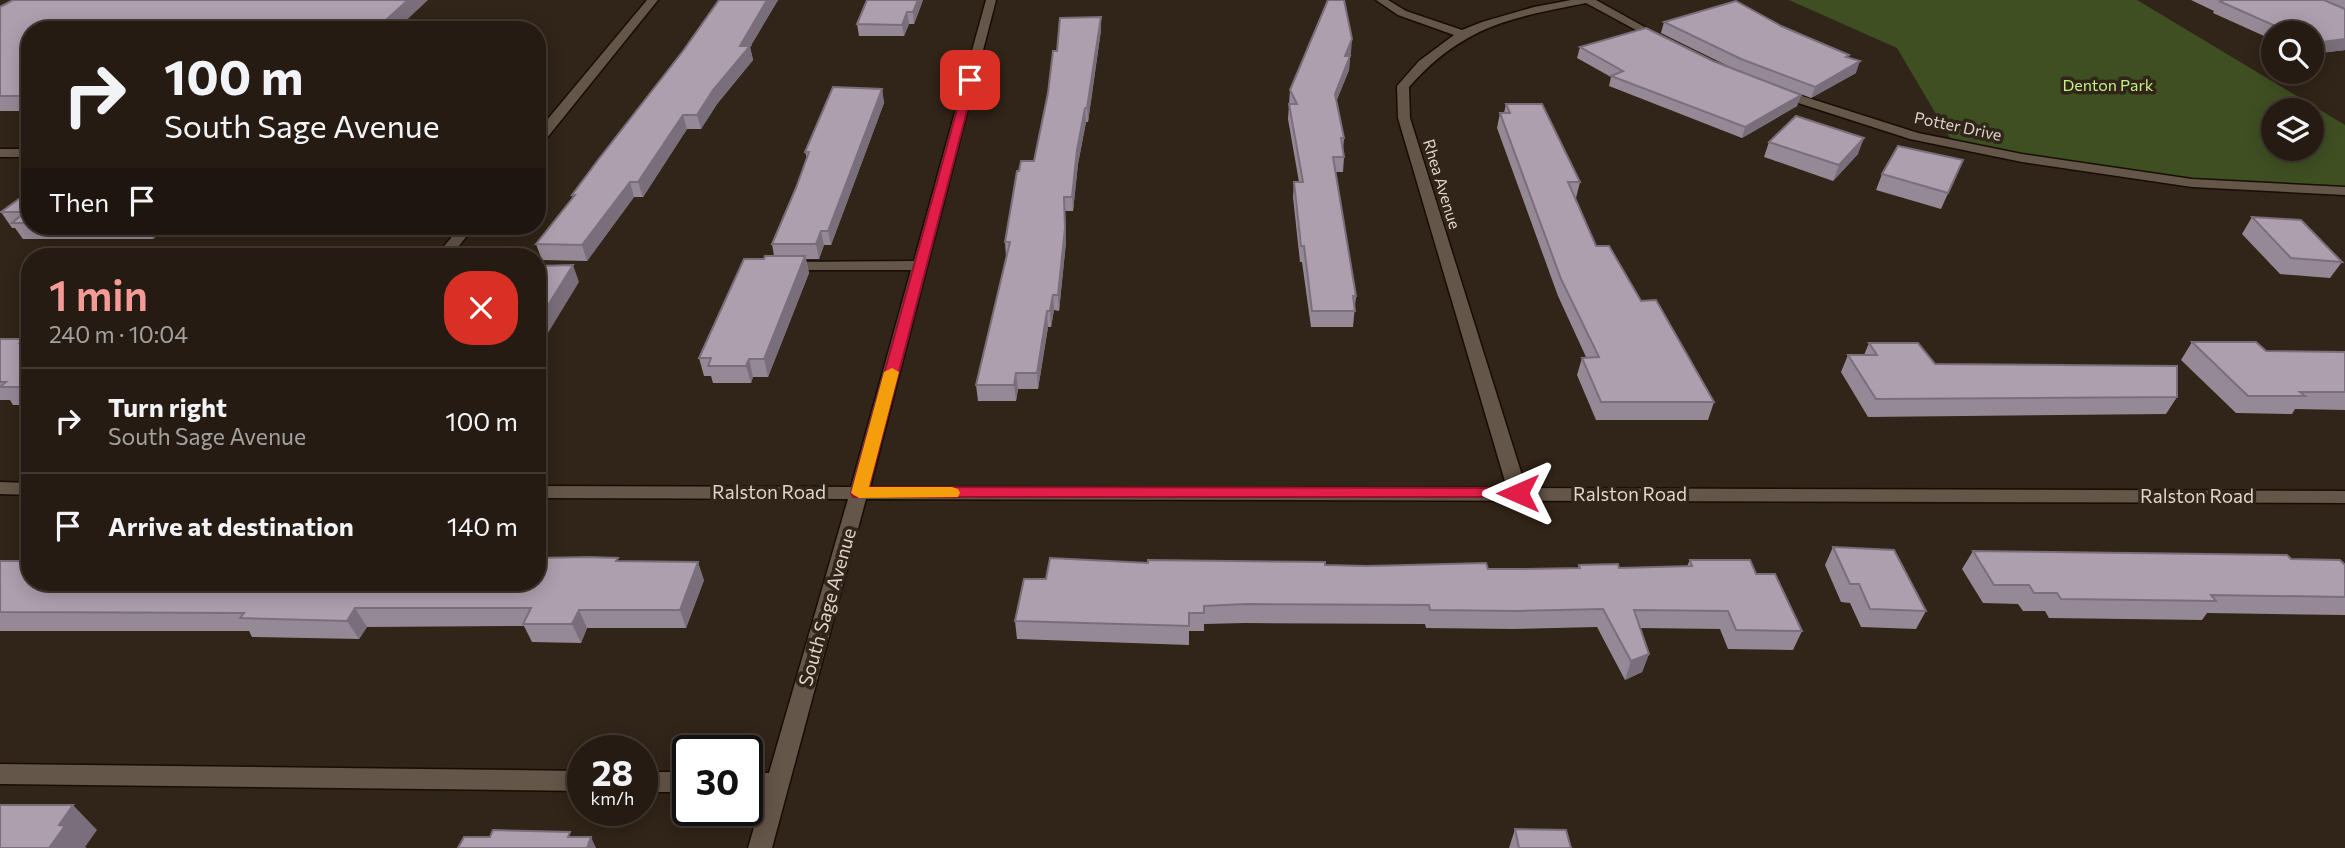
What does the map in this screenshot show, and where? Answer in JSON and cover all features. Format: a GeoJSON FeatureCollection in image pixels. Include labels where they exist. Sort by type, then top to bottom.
{"type":"FeatureCollection","features":[{"type":"Feature","properties":{"kind":"street"},"geometry":{"type":"LineString","coordinates":[[546,130],[653,0]]}},
{"type":"Feature","properties":{"kind":"street","name":"South Sage Avenue"},"geometry":{"type":"LineString","coordinates":[[760,848],[859,493],[991,0]]}},
{"type":"Feature","properties":{"kind":"street"},"geometry":{"type":"LineString","coordinates":[[1381,0],[1402,13],[1462,34]]}},
{"type":"Feature","properties":{"kind":"street"},"geometry":{"type":"LineString","coordinates":[[1588,0],[1669,44]]}},
{"type":"Feature","properties":{"kind":"street","name":"Rhea Avenue"},"geometry":{"type":"LineString","coordinates":[[1518,493],[1404,118],[1403,86],[1420,65],[1462,34],[1500,17],[1588,0]]}},
{"type":"Feature","properties":{"kind":"street","name":"Potter Drive"},"geometry":{"type":"LineString","coordinates":[[1766,88],[1915,136],[2022,158],[2192,183],[2345,191]]}},
{"type":"Feature","properties":{"kind":"street"},"geometry":{"type":"LineString","coordinates":[[0,153],[21,153]]}},
{"type":"Feature","properties":{"kind":"street"},"geometry":{"type":"LineString","coordinates":[[772,266],[877,268],[920,265]]}},
{"type":"Feature","properties":{"kind":"street"},"geometry":{"type":"LineString","coordinates":[[0,488],[21,489]]}},
{"type":"Feature","properties":{"kind":"street","name":"Ralston Road"},"geometry":{"type":"LineString","coordinates":[[546,492],[2345,497]]}},
{"type":"Feature","properties":{"kind":"street"},"geometry":{"type":"LineString","coordinates":[[0,774],[567,781]]}},
{"type":"Feature","properties":{"kind":"street"},"geometry":{"type":"LineString","coordinates":[[763,783],[778,783]]}},
{"type":"Feature","properties":{"kind":"green space","name":"Denton Park"},"geometry":{"type":"Polygon","coordinates":[[[1789,0],[2137,0],[2261,75],[2261,84],[2277,84],[2300,98],[2261,98],[2261,161],[2324,161],[2324,112],[2345,125],[2345,191],[2192,183],[1953,143],[1897,48],[1789,0]]]}},
{"type":"Feature","properties":{"kind":"building"},"geometry":{"type":"Polygon","coordinates":[[[13,0],[408,0],[385,21],[21,21],[21,96],[0,96],[0,7],[13,0]]]}},
{"type":"Feature","properties":{"kind":"building"},"geometry":{"type":"Polygon","coordinates":[[[719,0],[767,0],[740,46],[750,46],[713,90],[697,115],[683,115],[638,182],[630,182],[582,245],[536,244],[546,235],[598,160],[719,0]]]}},
{"type":"Feature","properties":{"kind":"building"},"geometry":{"type":"Polygon","coordinates":[[[867,0],[918,0],[913,12],[907,12],[902,25],[857,24],[867,0]]]}},
{"type":"Feature","properties":{"kind":"building"},"geometry":{"type":"Polygon","coordinates":[[[1328,0],[1344,0],[1352,39],[1345,56],[1350,56],[1335,94],[1344,138],[1341,138],[1344,157],[1333,157],[1356,296],[1353,296],[1355,311],[1312,311],[1294,182],[1303,182],[1289,104],[1297,104],[1290,90],[1328,0]]]}},
{"type":"Feature","properties":{"kind":"building"},"geometry":{"type":"Polygon","coordinates":[[[2221,0],[2324,0],[2345,9],[2345,39],[2324,42],[2324,21],[2264,21],[2219,1],[2223,1],[2221,0]]]}},
{"type":"Feature","properties":{"kind":"building"},"geometry":{"type":"Polygon","coordinates":[[[1736,1],[1781,26],[1860,61],[1815,87],[1741,59],[1664,22],[1736,1]]]}},
{"type":"Feature","properties":{"kind":"building"},"geometry":{"type":"Polygon","coordinates":[[[1101,17],[1087,108],[1077,150],[1072,197],[1064,197],[1065,228],[1058,295],[1053,295],[1050,311],[1047,311],[1037,373],[1016,373],[1014,385],[976,385],[1010,242],[1005,242],[1017,171],[1021,161],[1034,161],[1048,93],[1053,51],[1057,51],[1060,18],[1101,17]]]}},
{"type":"Feature","properties":{"kind":"building"},"geometry":{"type":"Polygon","coordinates":[[[1646,28],[1713,61],[1801,95],[1745,127],[1611,76],[1623,71],[1580,47],[1646,28]]]}},
{"type":"Feature","properties":{"kind":"building"},"geometry":{"type":"Polygon","coordinates":[[[833,87],[882,89],[828,231],[821,231],[816,244],[772,244],[809,152],[805,152],[833,87]]]}},
{"type":"Feature","properties":{"kind":"building"},"geometry":{"type":"Polygon","coordinates":[[[1506,104],[1542,104],[1580,182],[1568,182],[1596,246],[1609,246],[1641,301],[1656,300],[1714,402],[1601,402],[1582,358],[1599,357],[1561,279],[1500,113],[1510,113],[1506,104]]]}},
{"type":"Feature","properties":{"kind":"building"},"geometry":{"type":"Polygon","coordinates":[[[1796,116],[1864,138],[1839,165],[1769,142],[1796,116]]]}},
{"type":"Feature","properties":{"kind":"building"},"geometry":{"type":"Polygon","coordinates":[[[1898,146],[1963,160],[1948,193],[1882,174],[1898,146]]]}},
{"type":"Feature","properties":{"kind":"building"},"geometry":{"type":"Polygon","coordinates":[[[21,198],[21,212],[1,212],[21,198]]]}},
{"type":"Feature","properties":{"kind":"building"},"geometry":{"type":"Polygon","coordinates":[[[21,215],[21,223],[12,223],[21,215]]]}},
{"type":"Feature","properties":{"kind":"building"},"geometry":{"type":"Polygon","coordinates":[[[2252,217],[2301,220],[2342,262],[2291,258],[2252,217]]]}},
{"type":"Feature","properties":{"kind":"building"},"geometry":{"type":"Polygon","coordinates":[[[765,256],[805,256],[764,359],[749,359],[746,366],[708,366],[711,358],[699,358],[744,259],[764,259],[765,256]]]}},
{"type":"Feature","properties":{"kind":"building"},"geometry":{"type":"Polygon","coordinates":[[[573,265],[546,308],[546,266],[573,265]]]}},
{"type":"Feature","properties":{"kind":"building"},"geometry":{"type":"Polygon","coordinates":[[[0,339],[21,339],[21,387],[0,387],[6,382],[0,382],[0,339]]]}},
{"type":"Feature","properties":{"kind":"building"},"geometry":{"type":"Polygon","coordinates":[[[2192,342],[2256,342],[2266,351],[2345,352],[2345,392],[2300,392],[2305,396],[2248,396],[2192,342]]]}},
{"type":"Feature","properties":{"kind":"building"},"geometry":{"type":"Polygon","coordinates":[[[1869,343],[1918,343],[1935,364],[2177,366],[2177,397],[1876,399],[1848,355],[1877,355],[1869,343]]]}},
{"type":"Feature","properties":{"kind":"building"},"geometry":{"type":"Polygon","coordinates":[[[1833,547],[1894,550],[1926,611],[1870,609],[1859,584],[1850,584],[1833,547]]]}},
{"type":"Feature","properties":{"kind":"building"},"geometry":{"type":"Polygon","coordinates":[[[1973,551],[2287,555],[2291,559],[2340,560],[2345,565],[2345,597],[2211,595],[2216,601],[2061,599],[2057,593],[2034,593],[2029,585],[1994,585],[1973,551]]]}},
{"type":"Feature","properties":{"kind":"building"},"geometry":{"type":"Polygon","coordinates":[[[546,558],[698,562],[680,610],[579,610],[572,624],[523,624],[531,608],[355,608],[347,621],[240,618],[244,613],[0,612],[0,561],[21,561],[21,591],[546,591],[546,558]]]}},
{"type":"Feature","properties":{"kind":"building"},"geometry":{"type":"Polygon","coordinates":[[[1050,558],[1148,563],[1148,560],[1325,562],[1325,565],[1367,566],[1486,563],[1488,569],[1580,568],[1579,565],[1618,564],[1619,568],[1692,566],[1690,560],[1750,560],[1756,574],[1775,574],[1802,631],[1736,630],[1728,611],[1634,610],[1649,654],[1631,661],[1603,609],[1430,610],[1429,605],[1246,604],[1204,606],[1204,613],[1189,613],[1189,626],[1015,621],[1024,579],[1046,579],[1050,558]]]}},
{"type":"Feature","properties":{"kind":"building"},"geometry":{"type":"Polygon","coordinates":[[[0,805],[73,805],[59,825],[65,826],[49,848],[0,848],[0,805]]]}},
{"type":"Feature","properties":{"kind":"building"},"geometry":{"type":"Polygon","coordinates":[[[1515,829],[1566,830],[1571,848],[1519,848],[1515,829]]]}},
{"type":"Feature","properties":{"kind":"building"},"geometry":{"type":"Polygon","coordinates":[[[493,830],[570,832],[568,837],[591,837],[587,848],[458,848],[464,837],[490,837],[493,830]]]}},
{"type":"Feature","properties":{"kind":"slow traffic"},"geometry":{"type":"LineString","coordinates":[[892,372],[859,493],[952,493]]}},
{"type":"Feature","properties":{"kind":"route"},"geometry":{"type":"LineString","coordinates":[[970,80],[859,493],[1518,493]]}}]}
